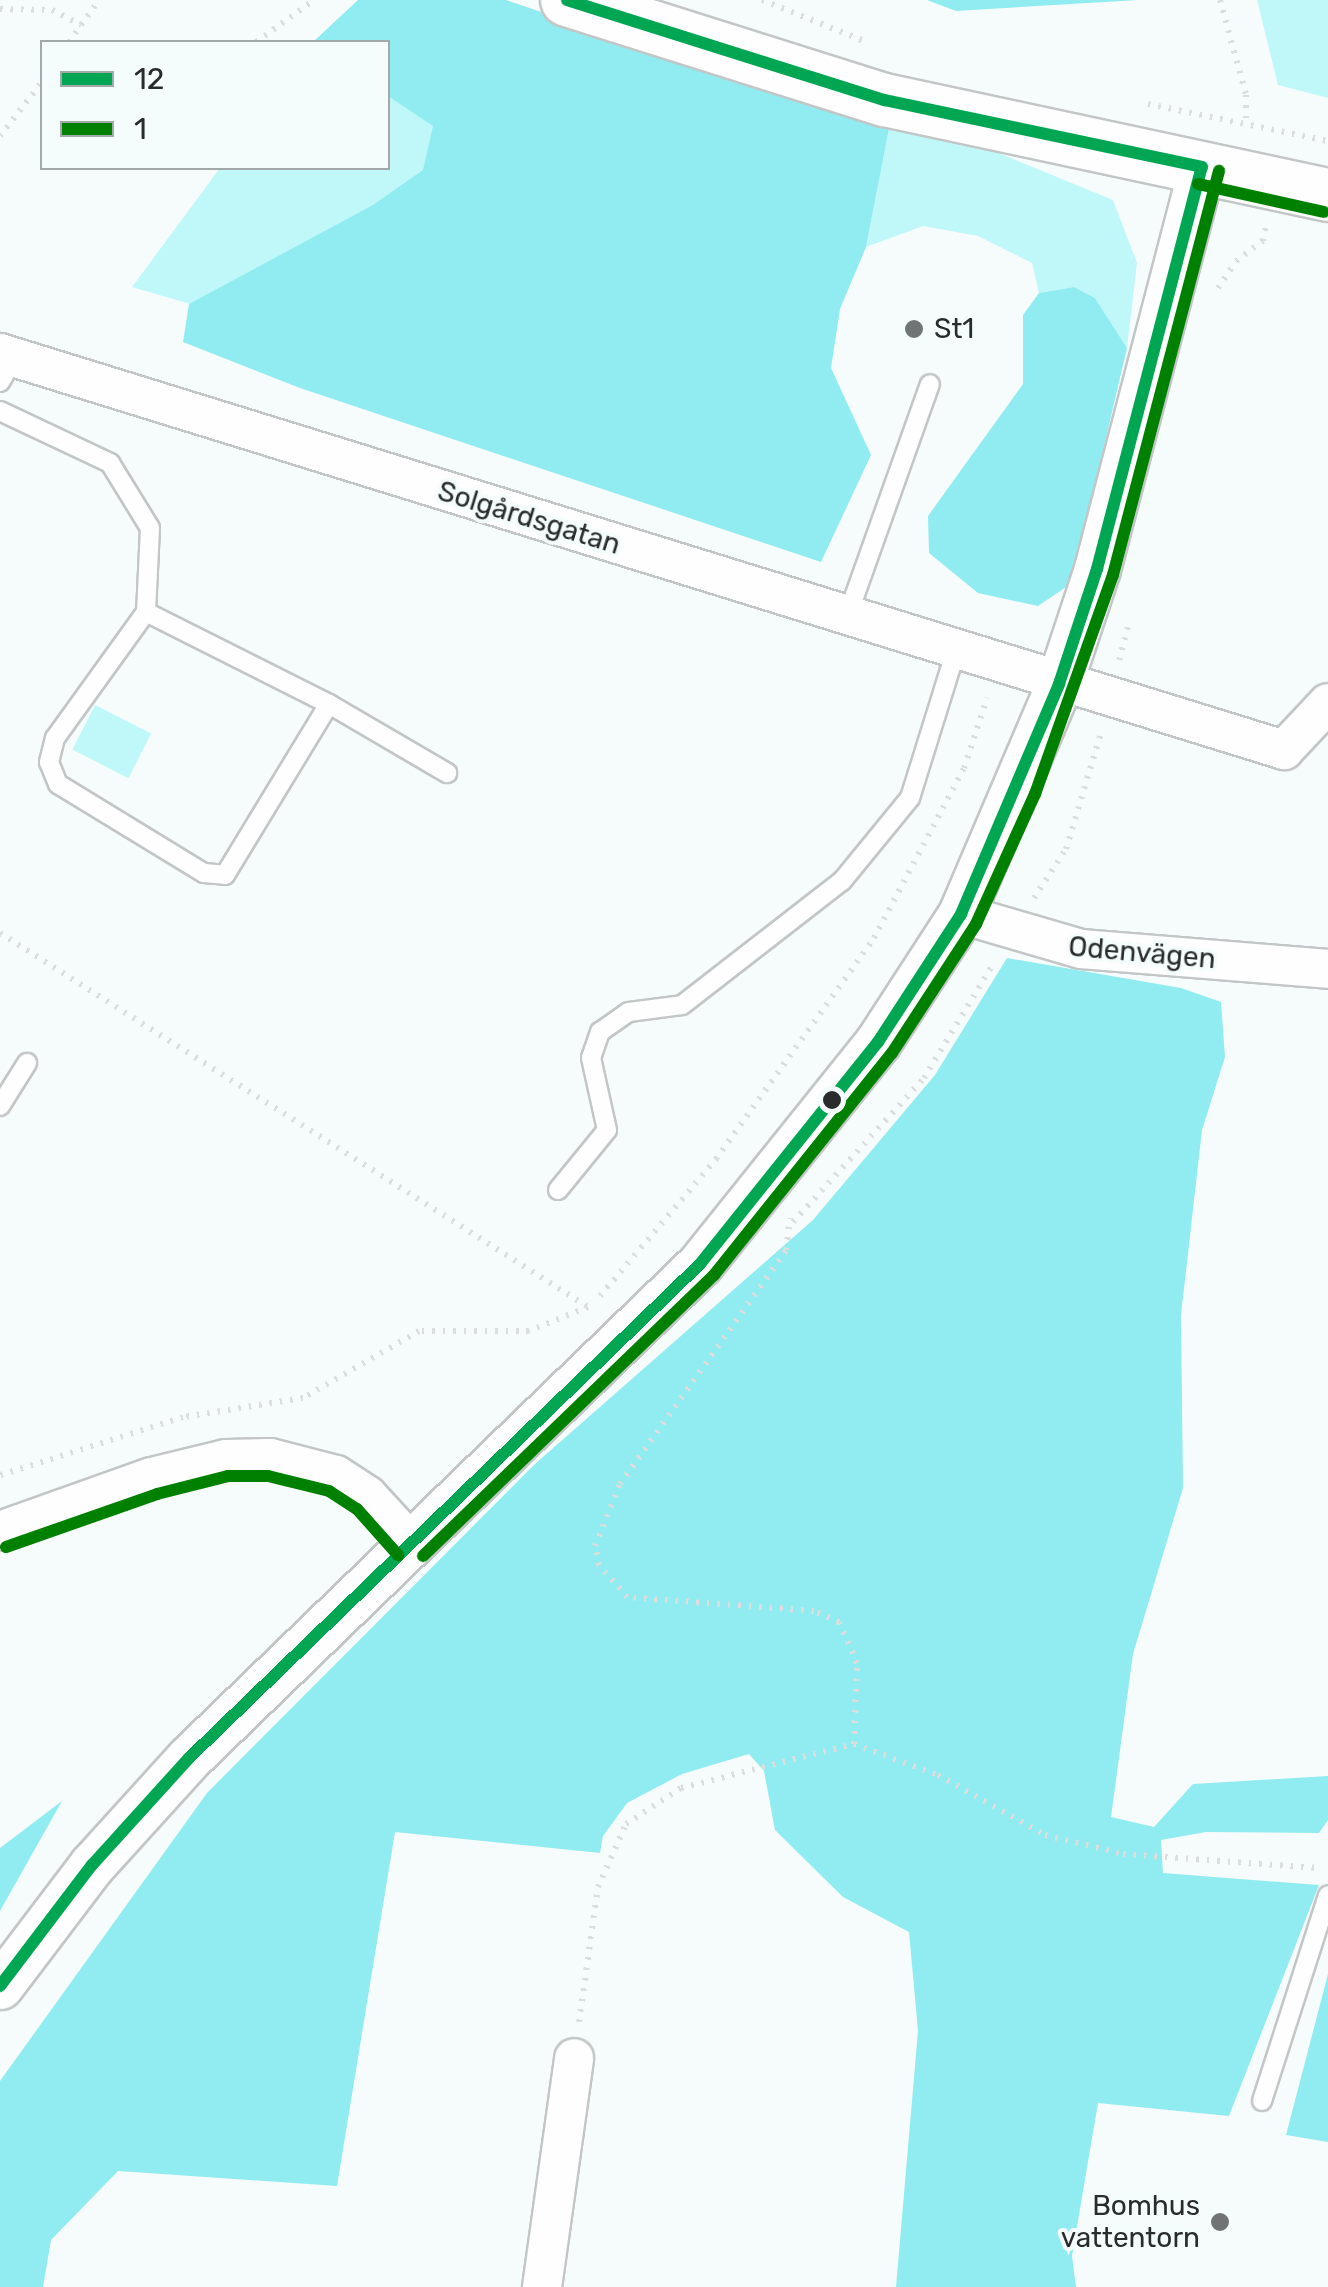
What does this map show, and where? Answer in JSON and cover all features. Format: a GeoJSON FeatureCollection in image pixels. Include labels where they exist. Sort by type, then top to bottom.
{"type":"FeatureCollection","features":[{"type":"Feature","properties":{"kind":"main road"},"geometry":{"type":"LineString","coordinates":[[567,0],[885,100],[1328,195]]}},
{"type":"Feature","properties":{"kind":"street"},"geometry":{"type":"LineString","coordinates":[[0,1986],[92,1866],[189,1758],[663,1302],[778,1207],[961,914],[1058,684],[1097,569],[1202,167]]}},
{"type":"Feature","properties":{"kind":"street","name":"Solgårdsgatan"},"geometry":{"type":"LineString","coordinates":[[5,364],[847,617],[953,661],[1058,684],[1284,750],[1328,702]]}},
{"type":"Feature","properties":{"kind":"street","name":"Odenvägen"},"geometry":{"type":"LineString","coordinates":[[961,914],[1081,949],[1328,969]]}},
{"type":"Feature","properties":{"kind":"street"},"geometry":{"type":"LineString","coordinates":[[0,1530],[152,1477],[226,1459],[270,1458],[336,1475],[368,1496],[411,1543]]}},
{"type":"Feature","properties":{"kind":"street"},"geometry":{"type":"LineString","coordinates":[[542,2287],[574,2058]]}},
{"type":"Feature","properties":{"kind":"lane"},"geometry":{"type":"LineString","coordinates":[[847,617],[930,384]]}},
{"type":"Feature","properties":{"kind":"lane"},"geometry":{"type":"LineString","coordinates":[[0,411],[110,463],[150,528],[146,612],[55,738],[49,762],[58,784],[204,873],[225,875],[329,704]]}},
{"type":"Feature","properties":{"kind":"lane"},"geometry":{"type":"LineString","coordinates":[[146,612],[329,704],[447,774]]}},
{"type":"Feature","properties":{"kind":"lane"},"geometry":{"type":"LineString","coordinates":[[558,1190],[607,1130],[591,1058],[600,1032],[629,1012],[682,1005],[842,882],[910,798],[953,661]]}},
{"type":"Feature","properties":{"kind":"lane"},"geometry":{"type":"LineString","coordinates":[[0,1106],[27,1063]]}},
{"type":"Feature","properties":{"kind":"lane"},"geometry":{"type":"LineString","coordinates":[[1262,2101],[1328,1895]]}},
{"type":"Feature","properties":{"kind":"path"},"geometry":{"type":"LineString","coordinates":[[71,40],[99,0]]}},
{"type":"Feature","properties":{"kind":"path"},"geometry":{"type":"LineString","coordinates":[[259,40],[314,0]]}},
{"type":"Feature","properties":{"kind":"path"},"geometry":{"type":"LineString","coordinates":[[762,0],[874,46]]}},
{"type":"Feature","properties":{"kind":"path"},"geometry":{"type":"LineString","coordinates":[[1220,0],[1246,96],[1246,122]]}},
{"type":"Feature","properties":{"kind":"path"},"geometry":{"type":"LineString","coordinates":[[0,9],[52,10],[81,25]]}},
{"type":"Feature","properties":{"kind":"path"},"geometry":{"type":"LineString","coordinates":[[0,136],[40,86]]}},
{"type":"Feature","properties":{"kind":"path"},"geometry":{"type":"LineString","coordinates":[[1132,102],[1328,141]]}},
{"type":"Feature","properties":{"kind":"path"},"geometry":{"type":"LineString","coordinates":[[0,1475],[183,1417],[302,1398],[419,1331],[528,1331],[588,1307],[640,1255],[716,1159],[874,938],[964,768],[991,684],[953,661]]}},
{"type":"Feature","properties":{"kind":"path"},"geometry":{"type":"LineString","coordinates":[[0,933],[588,1307]]}},
{"type":"Feature","properties":{"kind":"path"},"geometry":{"type":"LineString","coordinates":[[854,1744],[856,1662],[839,1622],[814,1611],[627,1596],[599,1565],[596,1546],[620,1484],[786,1250],[778,1207],[924,1078]]}},
{"type":"Feature","properties":{"kind":"path"},"geometry":{"type":"LineString","coordinates":[[574,2058],[598,1888],[626,1824],[658,1797],[682,1788],[854,1744],[938,1775],[1045,1835],[1123,1854],[1328,1869]]}},
{"type":"Feature","properties":{"kind":"shaded area"},"geometry":{"type":"Polygon","coordinates":[[[358,0],[506,0],[889,129],[866,247],[840,309],[831,368],[871,455],[821,562],[300,388],[183,342],[189,304],[373,205],[423,170],[433,126],[390,97],[390,40],[315,40],[358,0]]]}},
{"type":"Feature","properties":{"kind":"shaded area"},"geometry":{"type":"Polygon","coordinates":[[[927,0],[1138,0],[956,11],[927,0]]]}},
{"type":"Feature","properties":{"kind":"shaded area"},"geometry":{"type":"Polygon","coordinates":[[[1257,0],[1328,0],[1328,98],[1278,85],[1257,0]]]}},
{"type":"Feature","properties":{"kind":"shaded area"},"geometry":{"type":"Polygon","coordinates":[[[390,69],[696,161],[598,423],[132,287],[219,170],[390,170],[390,69]]]}},
{"type":"Feature","properties":{"kind":"shaded area"},"geometry":{"type":"Polygon","coordinates":[[[889,129],[991,150],[1113,200],[1137,263],[1127,348],[1095,298],[1074,287],[1039,293],[1032,263],[978,236],[923,226],[866,247],[889,129]]]}},
{"type":"Feature","properties":{"kind":"shaded area"},"geometry":{"type":"Polygon","coordinates":[[[1074,287],[1095,298],[1127,348],[1072,583],[1038,606],[978,593],[929,553],[928,516],[1023,384],[1023,315],[1039,293],[1074,287]]]}},
{"type":"Feature","properties":{"kind":"shaded area"},"geometry":{"type":"Polygon","coordinates":[[[95,705],[151,734],[128,778],[72,750],[95,705]]]}},
{"type":"Feature","properties":{"kind":"shaded area"},"geometry":{"type":"Polygon","coordinates":[[[1007,958],[1181,988],[1221,1002],[1225,1057],[1202,1130],[1181,1315],[1183,1488],[1133,1654],[1111,1817],[1154,1827],[1193,1784],[1328,1776],[1328,1820],[1319,1833],[1206,1832],[1161,1840],[1163,1873],[1319,1885],[1229,2116],[1098,2103],[1072,2256],[1076,2287],[896,2287],[918,2031],[909,1932],[843,1897],[775,1830],[764,1771],[749,1754],[682,1774],[627,1803],[603,1836],[600,1853],[395,1832],[337,2186],[118,2171],[51,2240],[43,2287],[0,2287],[0,2081],[207,1793],[535,1464],[813,1220],[935,1075],[1007,958]]]}},
{"type":"Feature","properties":{"kind":"shaded area"},"geometry":{"type":"Polygon","coordinates":[[[62,1801],[0,1911],[0,1848],[62,1801]]]}},
{"type":"Feature","properties":{"kind":"shaded area"},"geometry":{"type":"Polygon","coordinates":[[[1328,1974],[1328,2142],[1286,2135],[1328,1974]]]}},
{"type":"Feature","properties":{"kind":"transit line","name":"12"},"geometry":{"type":"LineString","coordinates":[[567,0],[885,100],[1202,167]]}},
{"type":"Feature","properties":{"kind":"transit line","name":"12"},"geometry":{"type":"LineString","coordinates":[[0,1986],[92,1865],[189,1758],[700,1264],[878,1042],[961,914],[1059,684],[1097,569],[1202,167]]}},
{"type":"Feature","properties":{"kind":"transit line","name":"1"},"geometry":{"type":"LineString","coordinates":[[423,1556],[714,1275],[892,1053],[976,924],[1035,794],[1113,575],[1219,171]]}},
{"type":"Feature","properties":{"kind":"transit line","name":"1"},"geometry":{"type":"LineString","coordinates":[[1198,184],[1324,212]]}},
{"type":"Feature","properties":{"kind":"transit line","name":"1"},"geometry":{"type":"LineString","coordinates":[[6,1547],[157,1494],[228,1476],[268,1476],[329,1491],[357,1509],[398,1555]]}},
{"type":"Feature","properties":{"kind":"place","name":"St1"},"geometry":{"type":"Point","coordinates":[914,329]}},
{"type":"Feature","properties":{"kind":"place","name":"Bomhus vattentorn"},"geometry":{"type":"Point","coordinates":[1220,2222]}}]}
